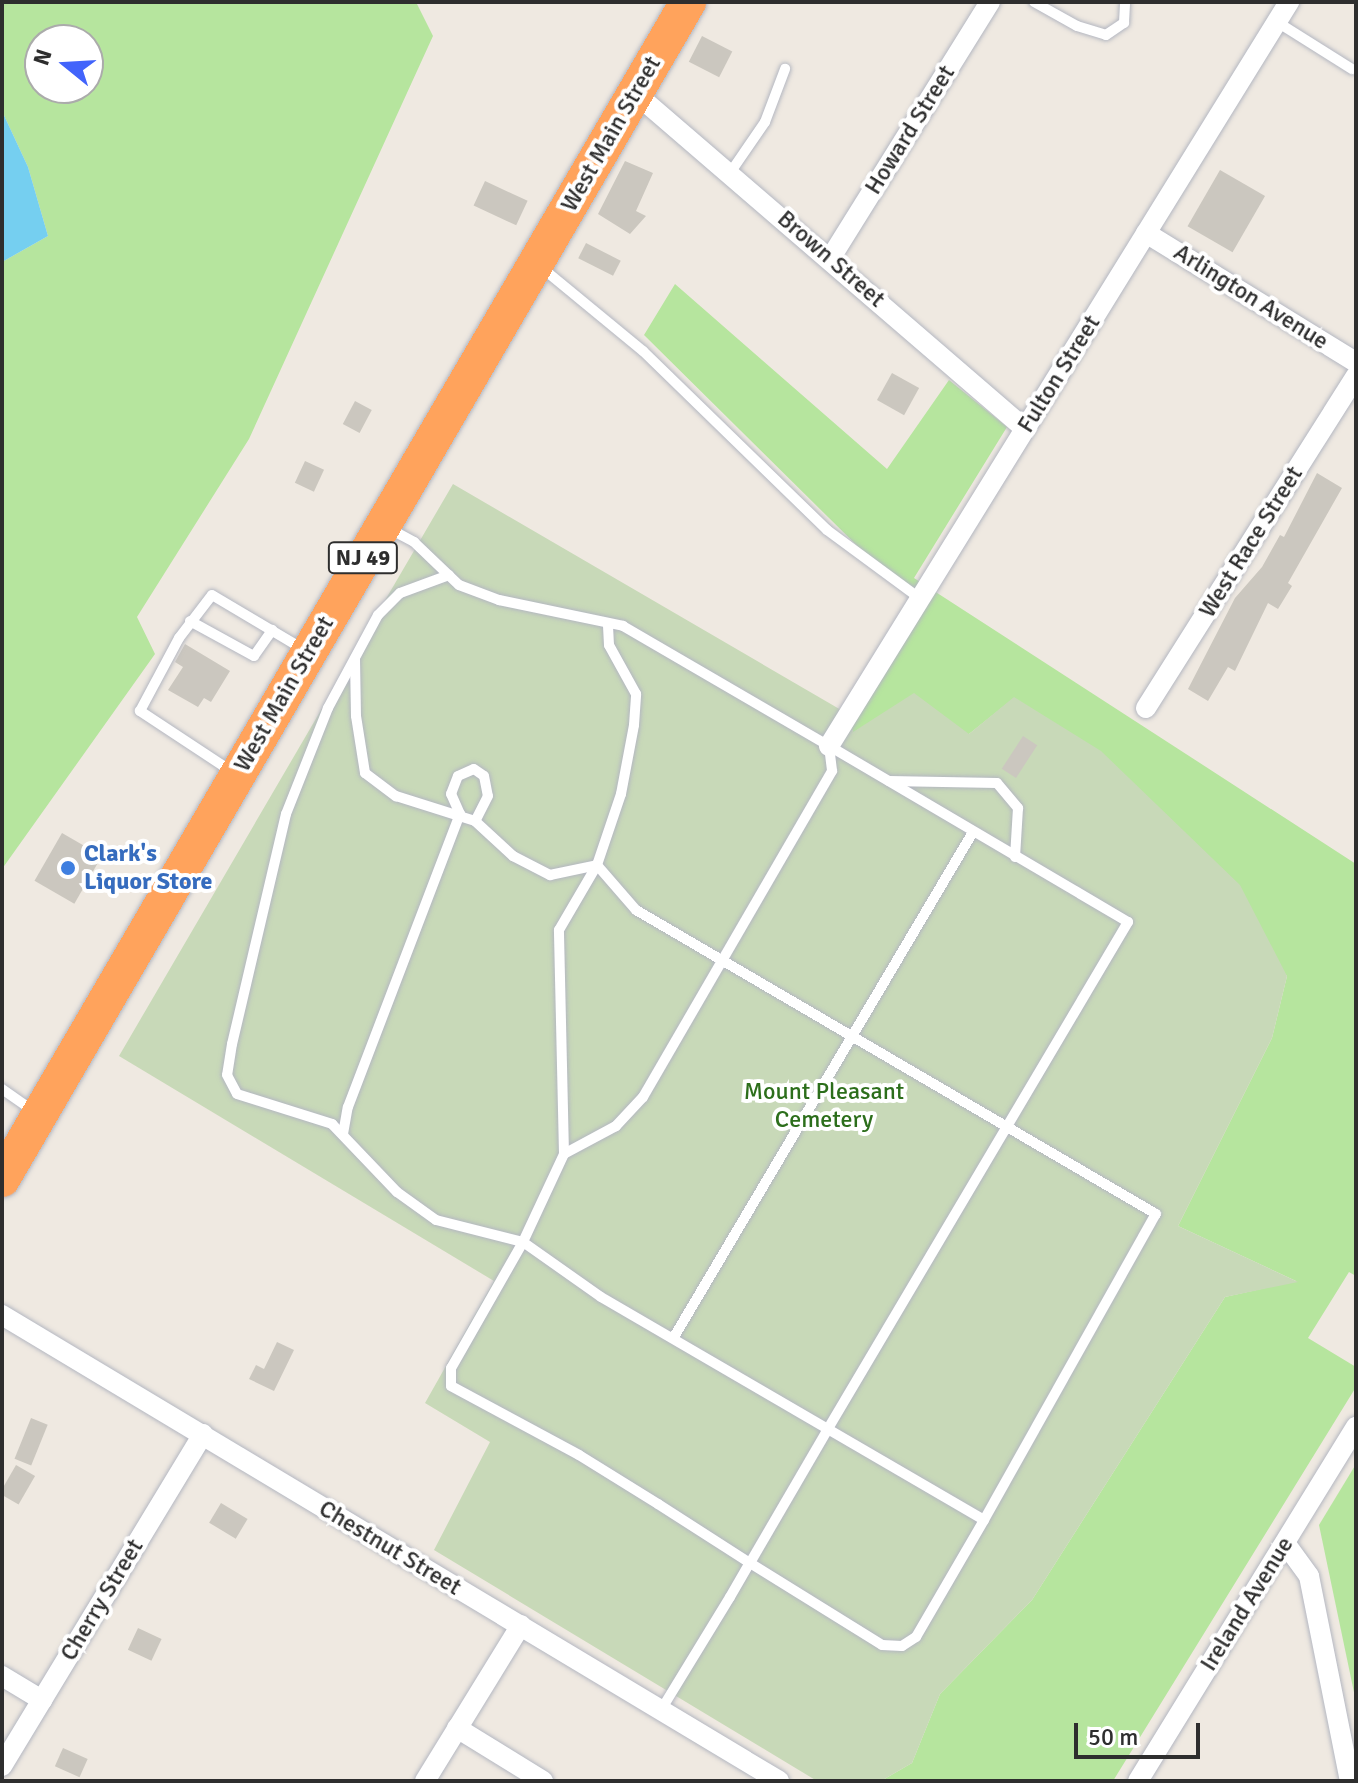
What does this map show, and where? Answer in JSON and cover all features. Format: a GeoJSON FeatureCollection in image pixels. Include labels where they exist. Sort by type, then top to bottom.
{"type":"FeatureCollection","features":[{"type":"Feature","properties":{"kind":"highway","name":"West Main Street"},"geometry":{"type":"LineString","coordinates":[[2,1179],[688,2]]}},
{"type":"Feature","properties":{"kind":"street","name":"Howard Street"},"geometry":{"type":"LineString","coordinates":[[830,259],[990,2]]}},
{"type":"Feature","properties":{"kind":"street","name":"Fulton Street"},"geometry":{"type":"LineString","coordinates":[[829,746],[918,597],[1289,2]]}},
{"type":"Feature","properties":{"kind":"street","name":"Brown Street"},"geometry":{"type":"LineString","coordinates":[[635,93],[1024,428]]}},
{"type":"Feature","properties":{"kind":"street","name":"Arlington Avenue"},"geometry":{"type":"LineString","coordinates":[[1146,233],[1356,362]]}},
{"type":"Feature","properties":{"kind":"street","name":"West Race Street"},"geometry":{"type":"LineString","coordinates":[[1146,708],[1356,376]]}},
{"type":"Feature","properties":{"kind":"street","name":"Chestnut Street"},"geometry":{"type":"LineString","coordinates":[[2,1315],[661,1710],[752,1774],[779,1781]]}},
{"type":"Feature","properties":{"kind":"street","name":"Ireland Avenue"},"geometry":{"type":"LineString","coordinates":[[1138,1781],[1356,1427]]}},
{"type":"Feature","properties":{"kind":"street","name":"Cherry Street"},"geometry":{"type":"LineString","coordinates":[[2,1766],[203,1434]]}},
{"type":"Feature","properties":{"kind":"street"},"geometry":{"type":"LineString","coordinates":[[1285,1543],[1309,1576],[1350,1781]]}},
{"type":"Feature","properties":{"kind":"street"},"geometry":{"type":"LineString","coordinates":[[425,1781],[521,1625]]}},
{"type":"Feature","properties":{"kind":"street"},"geometry":{"type":"LineString","coordinates":[[2,1676],[42,1700]]}},
{"type":"Feature","properties":{"kind":"street"},"geometry":{"type":"LineString","coordinates":[[457,1728],[543,1781]]}},
{"type":"Feature","properties":{"kind":"lane"},"geometry":{"type":"LineString","coordinates":[[1034,2],[1077,26],[1106,35],[1124,23],[1125,2]]}},
{"type":"Feature","properties":{"kind":"lane"},"geometry":{"type":"LineString","coordinates":[[1277,22],[1352,69]]}},
{"type":"Feature","properties":{"kind":"lane"},"geometry":{"type":"LineString","coordinates":[[730,173],[765,122],[785,69]]}},
{"type":"Feature","properties":{"kind":"lane"},"geometry":{"type":"LineString","coordinates":[[535,263],[643,351],[827,530],[918,597]]}},
{"type":"Feature","properties":{"kind":"lane"},"geometry":{"type":"LineString","coordinates":[[383,525],[414,542],[459,585],[499,600],[623,626],[1128,922],[661,1710]]}},
{"type":"Feature","properties":{"kind":"lane"},"geometry":{"type":"LineString","coordinates":[[449,575],[400,593],[378,615],[328,708],[286,814],[227,1075],[237,1094],[332,1124],[397,1192],[436,1220],[523,1242],[601,1297],[984,1520]]}},
{"type":"Feature","properties":{"kind":"lane"},"geometry":{"type":"LineString","coordinates":[[237,775],[140,711],[190,621],[208,597],[309,652]]}},
{"type":"Feature","properties":{"kind":"lane"},"geometry":{"type":"LineString","coordinates":[[190,621],[254,656],[272,630]]}},
{"type":"Feature","properties":{"kind":"lane"},"geometry":{"type":"LineString","coordinates":[[597,865],[636,910],[1156,1214],[916,1637],[902,1646],[882,1645],[579,1455],[451,1386],[451,1368],[523,1242],[564,1154],[559,930],[597,865],[621,794],[634,725],[636,694],[609,645],[608,623]]}},
{"type":"Feature","properties":{"kind":"lane"},"geometry":{"type":"LineString","coordinates":[[355,656],[356,716],[365,773],[396,796],[475,821],[513,856],[550,875],[597,865]]}},
{"type":"Feature","properties":{"kind":"lane"},"geometry":{"type":"LineString","coordinates":[[564,1154],[616,1126],[643,1097],[832,771],[829,746]]}},
{"type":"Feature","properties":{"kind":"lane"},"geometry":{"type":"LineString","coordinates":[[343,1134],[348,1107],[460,814],[451,794],[458,776],[474,769],[484,776],[488,796],[475,821]]}},
{"type":"Feature","properties":{"kind":"lane"},"geometry":{"type":"LineString","coordinates":[[887,781],[997,783],[1018,808],[1015,857]]}},
{"type":"Feature","properties":{"kind":"lane"},"geometry":{"type":"LineString","coordinates":[[674,1337],[973,832]]}},
{"type":"Feature","properties":{"kind":"lane"},"geometry":{"type":"LineString","coordinates":[[2,1089],[39,1114]]}},
{"type":"Feature","properties":{"kind":"green space"},"geometry":{"type":"Polygon","coordinates":[[[2,2],[416,2],[433,36],[249,439],[137,617],[155,654],[2,869],[2,262],[48,236],[28,167],[2,111],[2,2]]]}},
{"type":"Feature","properties":{"kind":"green space"},"geometry":{"type":"Polygon","coordinates":[[[675,284],[887,469],[949,380],[1007,427],[914,578],[1356,864],[1356,1276],[1349,1272],[1308,1338],[1356,1367],[1356,1387],[1113,1781],[881,1781],[912,1763],[940,1694],[1032,1600],[1225,1297],[1296,1281],[1178,1226],[1272,1038],[1287,976],[1014,698],[969,734],[853,733],[848,714],[921,609],[644,335],[675,284]]]}},
{"type":"Feature","properties":{"kind":"green space","name":"Mount Pleasant Cemetery"},"geometry":{"type":"Polygon","coordinates":[[[453,484],[848,714],[853,732],[914,693],[969,734],[1014,697],[1101,751],[1240,885],[1287,976],[1272,1038],[1178,1226],[1298,1282],[1225,1297],[1032,1600],[940,1694],[912,1763],[881,1781],[817,1781],[434,1550],[490,1442],[425,1403],[494,1281],[119,1056],[453,484]]]}},
{"type":"Feature","properties":{"kind":"green space"},"geometry":{"type":"Polygon","coordinates":[[[1356,1464],[1356,1702],[1319,1525],[1356,1464]]]}},
{"type":"Feature","properties":{"kind":"water"},"geometry":{"type":"Polygon","coordinates":[[[2,111],[28,167],[48,236],[2,262],[2,111]]]}},
{"type":"Feature","properties":{"kind":"building"},"geometry":{"type":"Polygon","coordinates":[[[702,36],[732,51],[719,77],[689,62],[702,36]]]}},
{"type":"Feature","properties":{"kind":"building"},"geometry":{"type":"Polygon","coordinates":[[[625,161],[653,173],[636,211],[646,216],[630,234],[598,214],[625,161]]]}},
{"type":"Feature","properties":{"kind":"building"},"geometry":{"type":"Polygon","coordinates":[[[1220,170],[1265,196],[1233,252],[1188,226],[1220,170]]]}},
{"type":"Feature","properties":{"kind":"building"},"geometry":{"type":"Polygon","coordinates":[[[485,181],[528,201],[516,225],[474,205],[485,181]]]}},
{"type":"Feature","properties":{"kind":"building"},"geometry":{"type":"Polygon","coordinates":[[[586,243],[621,261],[613,276],[578,258],[586,243]]]}},
{"type":"Feature","properties":{"kind":"building"},"geometry":{"type":"Polygon","coordinates":[[[892,373],[919,388],[904,415],[877,400],[892,373]]]}},
{"type":"Feature","properties":{"kind":"building"},"geometry":{"type":"Polygon","coordinates":[[[355,401],[372,410],[360,433],[343,424],[355,401]]]}},
{"type":"Feature","properties":{"kind":"building"},"geometry":{"type":"Polygon","coordinates":[[[305,461],[324,470],[314,492],[295,483],[305,461]]]}},
{"type":"Feature","properties":{"kind":"building"},"geometry":{"type":"Polygon","coordinates":[[[1317,473],[1342,488],[1288,583],[1292,586],[1278,609],[1268,603],[1235,671],[1228,667],[1208,701],[1188,689],[1235,598],[1262,567],[1280,535],[1284,537],[1317,473]]]}},
{"type":"Feature","properties":{"kind":"building"},"geometry":{"type":"Polygon","coordinates":[[[185,644],[230,671],[211,702],[204,698],[198,707],[168,690],[183,667],[175,662],[185,644]]]}},
{"type":"Feature","properties":{"kind":"building"},"geometry":{"type":"Polygon","coordinates":[[[1023,736],[1037,745],[1016,778],[1002,769],[1023,736]]]}},
{"type":"Feature","properties":{"kind":"building","name":"Clark's Liquor Store"},"geometry":{"type":"Polygon","coordinates":[[[62,833],[102,856],[74,904],[34,881],[62,833]]]}},
{"type":"Feature","properties":{"kind":"building"},"geometry":{"type":"Polygon","coordinates":[[[277,1342],[294,1350],[274,1391],[249,1379],[256,1365],[264,1369],[277,1342]]]}},
{"type":"Feature","properties":{"kind":"building"},"geometry":{"type":"Polygon","coordinates":[[[31,1418],[48,1425],[31,1466],[15,1459],[31,1418]]]}},
{"type":"Feature","properties":{"kind":"building"},"geometry":{"type":"Polygon","coordinates":[[[16,1465],[35,1476],[19,1505],[2,1495],[2,1489],[16,1465]]]}},
{"type":"Feature","properties":{"kind":"building"},"geometry":{"type":"Polygon","coordinates":[[[221,1503],[248,1519],[236,1539],[209,1523],[221,1503]]]}},
{"type":"Feature","properties":{"kind":"building"},"geometry":{"type":"Polygon","coordinates":[[[138,1628],[162,1639],[151,1661],[128,1650],[138,1628]]]}},
{"type":"Feature","properties":{"kind":"building"},"geometry":{"type":"Polygon","coordinates":[[[63,1748],[88,1759],[80,1777],[55,1766],[63,1748]]]}},
{"type":"Feature","properties":{"kind":"place","name":"Clark's Liquor Store"},"geometry":{"type":"Point","coordinates":[68,868]}}]}
